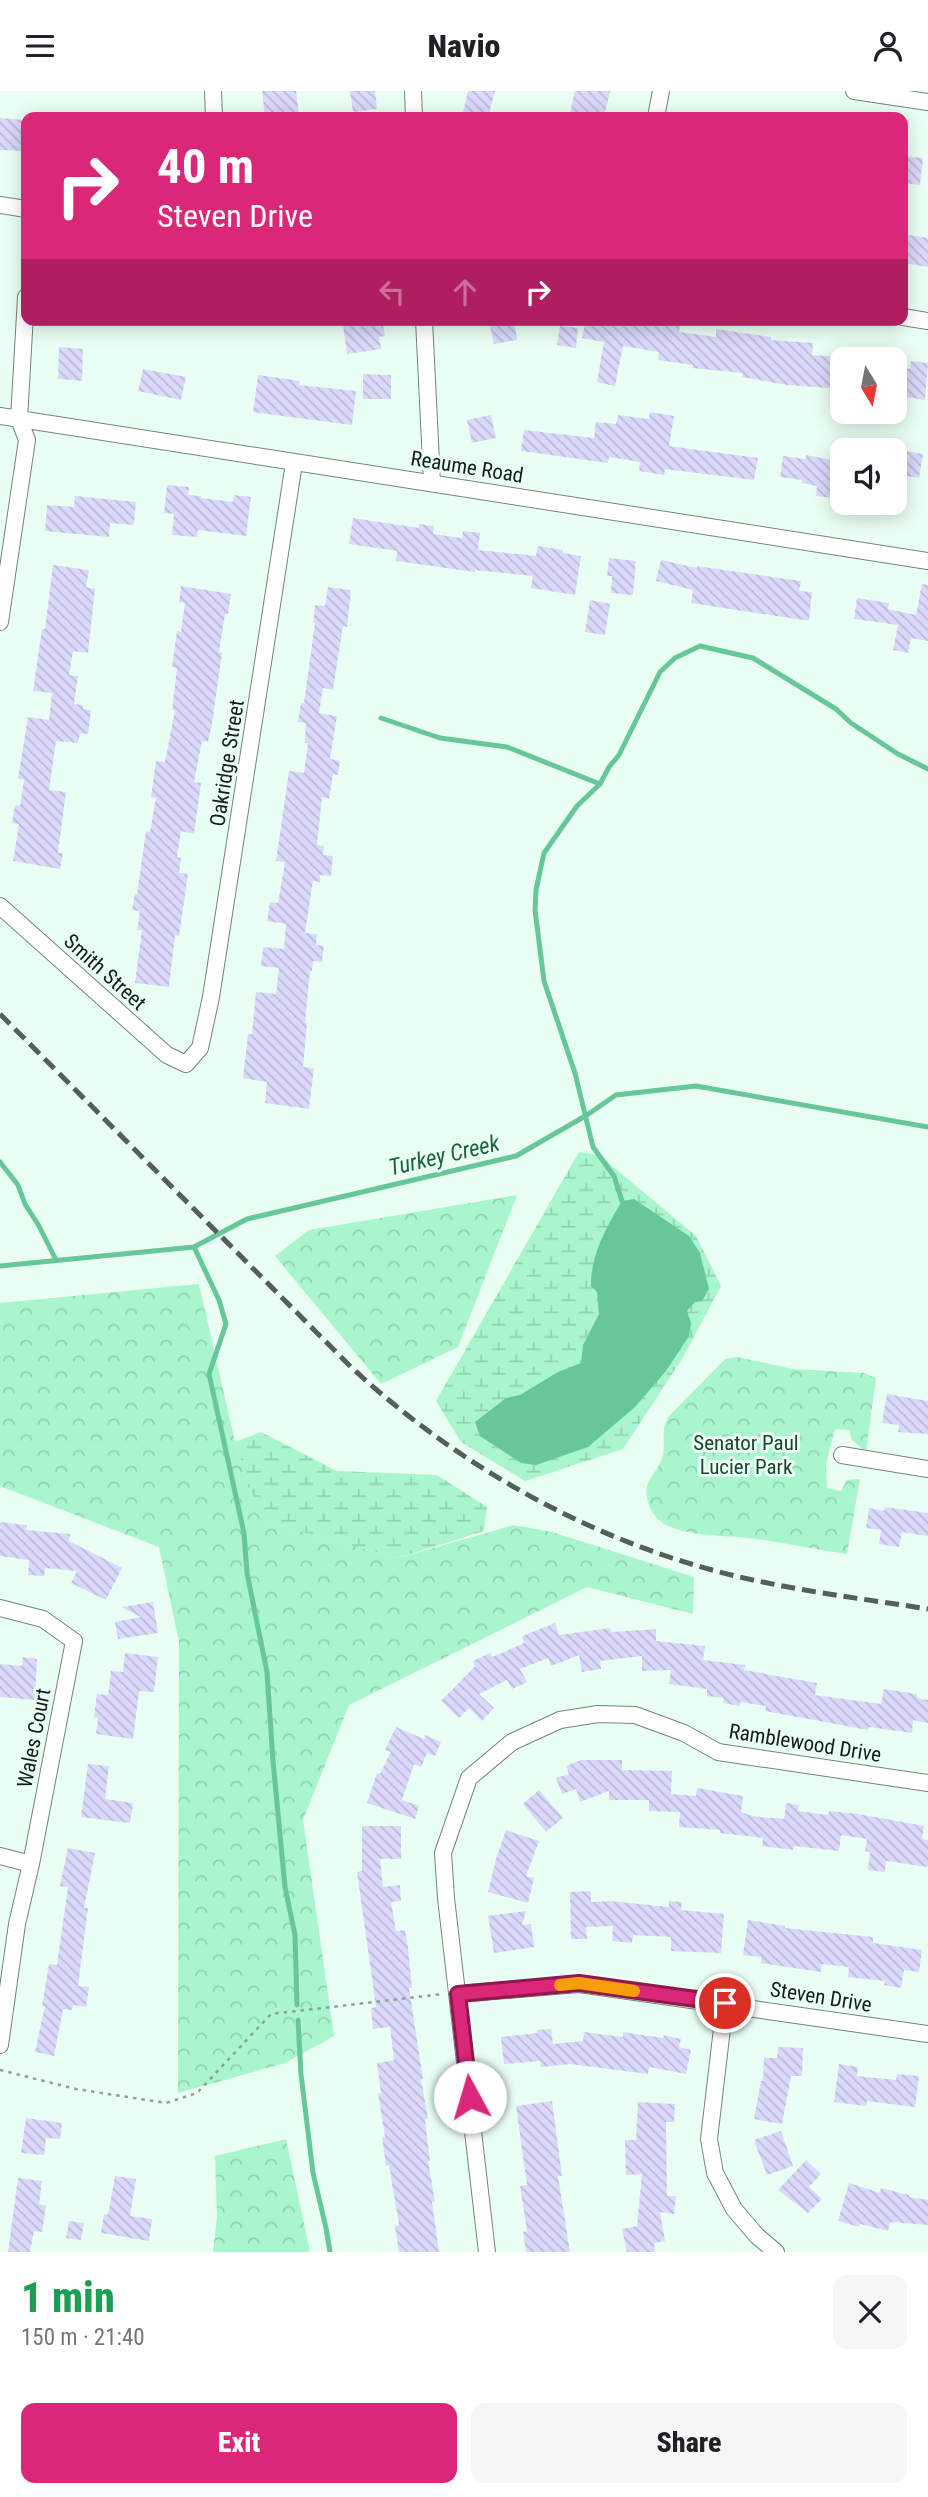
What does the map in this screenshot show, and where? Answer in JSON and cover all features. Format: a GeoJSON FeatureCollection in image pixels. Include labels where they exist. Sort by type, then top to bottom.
{"type":"FeatureCollection","features":[{"type":"Feature","properties":{"kind":"street"},"geometry":{"type":"LineString","coordinates":[[212,91],[214,112]]}},
{"type":"Feature","properties":{"kind":"street"},"geometry":{"type":"LineString","coordinates":[[413,91],[414,112]]}},
{"type":"Feature","properties":{"kind":"street"},"geometry":{"type":"LineString","coordinates":[[657,112],[661,91]]}},
{"type":"Feature","properties":{"kind":"street"},"geometry":{"type":"LineString","coordinates":[[854,91],[928,102]]}},
{"type":"Feature","properties":{"kind":"street"},"geometry":{"type":"LineString","coordinates":[[0,205],[21,208]]}},
{"type":"Feature","properties":{"kind":"street"},"geometry":{"type":"LineString","coordinates":[[908,318],[928,321]]}},
{"type":"Feature","properties":{"kind":"street"},"geometry":{"type":"LineString","coordinates":[[0,622],[27,440],[19,419],[24,326]]}},
{"type":"Feature","properties":{"kind":"street"},"geometry":{"type":"LineString","coordinates":[[424,326],[432,483]]}},
{"type":"Feature","properties":{"kind":"street","name":"Reaume Road"},"geometry":{"type":"LineString","coordinates":[[0,416],[928,561]]}},
{"type":"Feature","properties":{"kind":"street","name":"Oakridge Street"},"geometry":{"type":"LineString","coordinates":[[186,1064],[200,1048],[212,997],[294,463]]}},
{"type":"Feature","properties":{"kind":"street","name":"Smith Street"},"geometry":{"type":"LineString","coordinates":[[0,906],[167,1055],[186,1064]]}},
{"type":"Feature","properties":{"kind":"street"},"geometry":{"type":"LineString","coordinates":[[842,1455],[928,1469]]}},
{"type":"Feature","properties":{"kind":"street","name":"Wales Court"},"geometry":{"type":"LineString","coordinates":[[0,1608],[43,1619],[74,1641],[17,1924],[0,2045]]}},
{"type":"Feature","properties":{"kind":"street","name":"Ramblewood Drive"},"geometry":{"type":"LineString","coordinates":[[487,2252],[443,1853],[469,1777],[512,1742],[560,1720],[598,1714],[635,1715],[684,1733],[718,1752],[928,1783]]}},
{"type":"Feature","properties":{"kind":"street"},"geometry":{"type":"LineString","coordinates":[[0,1856],[31,1864]]}},
{"type":"Feature","properties":{"kind":"street","name":"Steven Drive"},"geometry":{"type":"LineString","coordinates":[[458,1994],[579,1983],[928,2034]]}},
{"type":"Feature","properties":{"kind":"street"},"geometry":{"type":"LineString","coordinates":[[725,2003],[709,2139],[713,2161],[734,2209],[757,2236],[776,2252]]}},
{"type":"Feature","properties":{"kind":"path"},"geometry":{"type":"LineString","coordinates":[[0,2070],[76,2089],[166,2103],[197,2093],[271,2014],[458,1994]]}},
{"type":"Feature","properties":{"kind":"green space"},"geometry":{"type":"Polygon","coordinates":[[[579,1152],[599,1155],[696,1236],[721,1286],[682,1359],[623,1449],[525,1481],[461,1442],[436,1401],[579,1152]]]}},
{"type":"Feature","properties":{"kind":"green space"},"geometry":{"type":"Polygon","coordinates":[[[517,1195],[458,1347],[381,1384],[275,1256],[309,1230],[517,1195]]]}},
{"type":"Feature","properties":{"kind":"green space"},"geometry":{"type":"Polygon","coordinates":[[[199,1284],[235,1442],[263,1521],[398,1558],[514,1525],[552,1532],[694,1577],[693,1614],[587,1587],[349,1705],[303,1820],[334,2036],[285,2063],[178,2093],[179,1642],[159,1547],[0,1486],[0,1303],[199,1284]]]}},
{"type":"Feature","properties":{"kind":"green space","name":"Senator Paul Lucier Park"},"geometry":{"type":"Polygon","coordinates":[[[737,1357],[793,1369],[864,1373],[876,1378],[866,1452],[851,1439],[850,1430],[835,1429],[826,1464],[827,1488],[841,1491],[847,1480],[860,1479],[847,1554],[756,1539],[686,1532],[663,1524],[652,1511],[647,1497],[647,1485],[663,1455],[666,1421],[725,1359],[737,1357]]]}},
{"type":"Feature","properties":{"kind":"green space"},"geometry":{"type":"Polygon","coordinates":[[[261,1432],[337,1471],[437,1475],[487,1507],[484,1531],[398,1558],[262,1521],[235,1442],[261,1432]]]}},
{"type":"Feature","properties":{"kind":"green space"},"geometry":{"type":"Polygon","coordinates":[[[286,2139],[310,2252],[213,2252],[217,2217],[215,2156],[286,2139]]]}},
{"type":"Feature","properties":{"kind":"shaded area"},"geometry":{"type":"Polygon","coordinates":[[[634,1199],[689,1236],[700,1253],[709,1289],[702,1301],[695,1302],[687,1311],[691,1323],[689,1336],[666,1371],[635,1407],[588,1447],[536,1465],[521,1463],[480,1436],[475,1422],[506,1398],[520,1395],[558,1372],[581,1363],[583,1345],[599,1314],[597,1292],[591,1286],[596,1253],[622,1201],[634,1199]]]}},
{"type":"Feature","properties":{"kind":"building"},"geometry":{"type":"Polygon","coordinates":[[[262,91],[296,91],[299,112],[264,112],[262,91]]]}},
{"type":"Feature","properties":{"kind":"building"},"geometry":{"type":"Polygon","coordinates":[[[350,91],[375,91],[377,109],[353,112],[350,91]]]}},
{"type":"Feature","properties":{"kind":"building"},"geometry":{"type":"Polygon","coordinates":[[[468,91],[495,91],[489,112],[463,112],[468,91]]]}},
{"type":"Feature","properties":{"kind":"building"},"geometry":{"type":"Polygon","coordinates":[[[575,91],[610,91],[605,112],[570,112],[575,91]]]}},
{"type":"Feature","properties":{"kind":"building"},"geometry":{"type":"Polygon","coordinates":[[[0,118],[21,120],[21,151],[0,150],[0,118]]]}},
{"type":"Feature","properties":{"kind":"building"},"geometry":{"type":"Polygon","coordinates":[[[908,156],[923,158],[920,185],[908,184],[908,156]]]}},
{"type":"Feature","properties":{"kind":"building"},"geometry":{"type":"Polygon","coordinates":[[[908,235],[928,238],[928,267],[908,264],[908,235]]]}},
{"type":"Feature","properties":{"kind":"building"},"geometry":{"type":"Polygon","coordinates":[[[343,326],[383,326],[385,336],[379,337],[381,349],[347,354],[343,326]]]}},
{"type":"Feature","properties":{"kind":"building"},"geometry":{"type":"Polygon","coordinates":[[[490,326],[515,326],[517,340],[494,344],[490,326]]]}},
{"type":"Feature","properties":{"kind":"building"},"geometry":{"type":"Polygon","coordinates":[[[560,326],[578,328],[576,348],[557,345],[560,326]]]}},
{"type":"Feature","properties":{"kind":"building"},"geometry":{"type":"Polygon","coordinates":[[[585,326],[680,326],[679,332],[716,337],[716,329],[771,337],[771,340],[813,343],[812,355],[830,356],[830,388],[787,385],[742,377],[743,373],[692,368],[693,365],[658,360],[659,352],[623,346],[615,386],[597,382],[604,342],[582,338],[585,326]]]}},
{"type":"Feature","properties":{"kind":"building"},"geometry":{"type":"Polygon","coordinates":[[[59,347],[83,349],[82,381],[58,379],[59,347]]]}},
{"type":"Feature","properties":{"kind":"building"},"geometry":{"type":"Polygon","coordinates":[[[911,361],[928,363],[925,400],[907,397],[907,368],[910,369],[911,361]]]}},
{"type":"Feature","properties":{"kind":"building"},"geometry":{"type":"Polygon","coordinates":[[[143,369],[186,377],[181,400],[138,391],[143,369]]]}},
{"type":"Feature","properties":{"kind":"building"},"geometry":{"type":"Polygon","coordinates":[[[363,374],[391,375],[391,399],[363,399],[363,374]]]}},
{"type":"Feature","properties":{"kind":"building"},"geometry":{"type":"Polygon","coordinates":[[[258,375],[300,381],[299,385],[356,391],[352,425],[253,412],[258,375]]]}},
{"type":"Feature","properties":{"kind":"building"},"geometry":{"type":"Polygon","coordinates":[[[650,412],[674,416],[669,446],[758,458],[754,480],[665,469],[664,475],[639,471],[640,462],[609,457],[608,463],[521,451],[524,430],[594,438],[596,422],[616,424],[618,415],[649,419],[650,412]]]}},
{"type":"Feature","properties":{"kind":"building"},"geometry":{"type":"Polygon","coordinates":[[[491,415],[496,438],[472,443],[467,420],[491,415]]]}},
{"type":"Feature","properties":{"kind":"building"},"geometry":{"type":"Polygon","coordinates":[[[907,451],[923,454],[919,478],[907,476],[907,451]]]}},
{"type":"Feature","properties":{"kind":"building"},"geometry":{"type":"Polygon","coordinates":[[[806,455],[830,460],[830,498],[816,496],[817,486],[802,483],[802,480],[780,477],[783,456],[806,459],[806,455]]]}},
{"type":"Feature","properties":{"kind":"building"},"geometry":{"type":"Polygon","coordinates":[[[167,485],[189,487],[188,495],[201,498],[233,502],[234,495],[251,497],[246,536],[198,530],[197,537],[172,535],[174,514],[164,513],[167,485]]]}},
{"type":"Feature","properties":{"kind":"building"},"geometry":{"type":"Polygon","coordinates":[[[75,496],[136,502],[134,525],[110,523],[109,537],[45,531],[47,505],[74,507],[75,496]]]}},
{"type":"Feature","properties":{"kind":"building"},"geometry":{"type":"Polygon","coordinates":[[[353,518],[419,528],[419,524],[434,526],[433,534],[462,538],[463,531],[480,533],[478,550],[536,556],[538,546],[581,556],[575,595],[531,588],[533,576],[475,572],[396,561],[397,551],[349,544],[353,518]]]}},
{"type":"Feature","properties":{"kind":"building"},"geometry":{"type":"Polygon","coordinates":[[[609,558],[636,561],[633,595],[611,593],[612,576],[607,576],[609,558]]]}},
{"type":"Feature","properties":{"kind":"building"},"geometry":{"type":"Polygon","coordinates":[[[661,560],[697,568],[801,581],[799,591],[812,592],[809,621],[691,603],[693,590],[656,581],[661,560]]]}},
{"type":"Feature","properties":{"kind":"building"},"geometry":{"type":"Polygon","coordinates":[[[53,565],[89,570],[86,587],[95,589],[88,653],[73,651],[69,675],[78,676],[74,704],[91,710],[88,734],[80,733],[78,743],[56,741],[49,790],[66,792],[58,853],[63,853],[60,869],[13,861],[19,824],[12,823],[15,805],[20,806],[24,780],[18,779],[28,717],[49,720],[52,693],[33,691],[42,629],[45,629],[53,565]]]}},
{"type":"Feature","properties":{"kind":"building"},"geometry":{"type":"Polygon","coordinates":[[[922,584],[928,585],[928,641],[911,638],[908,653],[893,650],[898,625],[854,619],[857,598],[889,603],[888,609],[916,615],[922,584]]]}},
{"type":"Feature","properties":{"kind":"building"},"geometry":{"type":"Polygon","coordinates":[[[181,586],[231,594],[219,652],[222,653],[212,724],[208,742],[202,741],[194,782],[201,783],[194,834],[181,831],[177,857],[181,858],[179,873],[188,874],[179,936],[175,935],[169,987],[135,983],[142,930],[137,930],[140,911],[132,910],[135,893],[137,894],[146,831],[150,832],[156,798],[151,797],[156,761],[165,762],[175,710],[172,710],[177,668],[172,667],[177,631],[181,632],[185,603],[179,602],[181,586]]]}},
{"type":"Feature","properties":{"kind":"building"},"geometry":{"type":"Polygon","coordinates":[[[328,587],[351,590],[347,627],[343,626],[333,690],[323,688],[319,713],[337,716],[330,759],[340,761],[338,775],[333,774],[329,799],[322,797],[317,845],[324,846],[323,855],[333,856],[331,876],[320,875],[320,882],[313,881],[305,933],[317,934],[316,945],[324,946],[322,962],[313,961],[310,971],[305,1023],[303,1067],[314,1068],[309,1109],[265,1103],[267,1082],[243,1078],[248,1034],[252,1034],[256,992],[276,994],[279,968],[261,966],[263,947],[284,949],[286,924],[267,921],[270,902],[278,903],[285,862],[276,861],[289,771],[304,773],[308,743],[305,743],[306,723],[298,722],[301,703],[304,703],[315,605],[325,606],[328,587]]]}},
{"type":"Feature","properties":{"kind":"building"},"geometry":{"type":"Polygon","coordinates":[[[590,600],[610,604],[605,635],[585,632],[590,600]]]}},
{"type":"Feature","properties":{"kind":"building"},"geometry":{"type":"Polygon","coordinates":[[[887,1394],[928,1401],[928,1434],[898,1432],[899,1425],[882,1423],[887,1394]]]}},
{"type":"Feature","properties":{"kind":"building"},"geometry":{"type":"Polygon","coordinates":[[[885,1507],[928,1513],[928,1536],[902,1532],[899,1547],[879,1544],[881,1530],[866,1528],[869,1508],[884,1511],[885,1507]]]}},
{"type":"Feature","properties":{"kind":"building"},"geometry":{"type":"Polygon","coordinates":[[[0,1522],[27,1525],[26,1530],[70,1534],[69,1541],[122,1568],[106,1600],[71,1583],[77,1571],[45,1568],[44,1576],[28,1575],[29,1560],[0,1556],[0,1522]]]}},
{"type":"Feature","properties":{"kind":"building"},"geometry":{"type":"Polygon","coordinates":[[[153,1602],[158,1633],[118,1639],[115,1622],[141,1617],[121,1607],[153,1602]]]}},
{"type":"Feature","properties":{"kind":"building"},"geometry":{"type":"Polygon","coordinates":[[[555,1623],[559,1635],[610,1628],[611,1632],[656,1629],[656,1641],[705,1646],[703,1660],[745,1665],[744,1670],[817,1683],[815,1695],[881,1704],[884,1689],[917,1694],[917,1698],[928,1700],[928,1723],[913,1720],[912,1733],[869,1727],[868,1730],[765,1711],[766,1706],[740,1702],[740,1706],[723,1703],[724,1698],[707,1696],[707,1689],[669,1684],[671,1670],[642,1671],[642,1656],[600,1661],[601,1669],[582,1672],[579,1655],[551,1666],[548,1658],[520,1669],[527,1682],[512,1689],[507,1680],[479,1694],[494,1708],[482,1721],[469,1708],[459,1718],[441,1701],[475,1666],[473,1661],[490,1653],[492,1657],[524,1643],[522,1636],[555,1623]]]}},
{"type":"Feature","properties":{"kind":"building"},"geometry":{"type":"Polygon","coordinates":[[[125,1653],[158,1657],[154,1692],[139,1691],[133,1739],[96,1734],[98,1718],[94,1717],[97,1694],[108,1695],[111,1671],[123,1672],[125,1653]]]}},
{"type":"Feature","properties":{"kind":"building"},"geometry":{"type":"Polygon","coordinates":[[[23,1657],[37,1659],[35,1700],[0,1697],[0,1664],[22,1666],[23,1657]]]}},
{"type":"Feature","properties":{"kind":"building"},"geometry":{"type":"Polygon","coordinates":[[[396,1727],[424,1739],[425,1735],[441,1742],[435,1756],[427,1753],[421,1767],[414,1764],[402,1800],[419,1806],[415,1819],[367,1803],[377,1773],[380,1774],[391,1752],[385,1750],[396,1727]]]}},
{"type":"Feature","properties":{"kind":"building"},"geometry":{"type":"Polygon","coordinates":[[[581,1760],[622,1760],[622,1770],[672,1771],[671,1794],[696,1796],[697,1788],[743,1796],[741,1812],[752,1816],[784,1819],[786,1803],[799,1805],[798,1811],[828,1815],[829,1811],[858,1814],[924,1826],[922,1839],[928,1840],[928,1867],[886,1861],[885,1872],[868,1870],[870,1852],[865,1851],[867,1839],[841,1835],[839,1851],[794,1846],[793,1850],[762,1846],[763,1838],[720,1833],[720,1830],[679,1827],[680,1812],[649,1811],[649,1800],[609,1800],[609,1791],[580,1802],[576,1789],[562,1794],[556,1778],[569,1774],[566,1766],[581,1760]]]}},
{"type":"Feature","properties":{"kind":"building"},"geometry":{"type":"Polygon","coordinates":[[[88,1764],[109,1766],[105,1799],[133,1803],[130,1823],[81,1817],[88,1764]]]}},
{"type":"Feature","properties":{"kind":"building"},"geometry":{"type":"Polygon","coordinates":[[[539,1790],[563,1818],[546,1832],[523,1804],[539,1790]]]}},
{"type":"Feature","properties":{"kind":"building"},"geometry":{"type":"Polygon","coordinates":[[[362,1826],[401,1826],[401,1859],[380,1859],[383,1887],[400,1885],[401,1901],[391,1902],[396,1931],[405,1930],[408,1948],[412,1988],[409,1988],[428,2119],[425,2119],[428,2161],[439,2252],[399,2252],[395,2226],[399,2225],[382,2137],[385,2137],[378,2093],[381,2093],[377,2063],[394,2060],[390,2027],[373,2029],[371,2008],[376,2007],[357,1872],[362,1871],[362,1826]]]}},
{"type":"Feature","properties":{"kind":"building"},"geometry":{"type":"Polygon","coordinates":[[[506,1830],[539,1841],[526,1876],[534,1878],[528,1903],[488,1892],[506,1830]]]}},
{"type":"Feature","properties":{"kind":"building"},"geometry":{"type":"Polygon","coordinates":[[[68,1848],[95,1853],[84,1908],[88,1908],[78,1986],[89,1987],[86,2007],[73,2005],[72,2010],[63,2009],[54,2056],[35,2052],[45,2006],[42,2006],[49,1964],[57,1965],[68,1887],[60,1886],[68,1848]]]}},
{"type":"Feature","properties":{"kind":"building"},"geometry":{"type":"Polygon","coordinates":[[[591,1891],[591,1902],[610,1901],[669,1907],[669,1901],[682,1902],[681,1910],[724,1914],[721,1953],[671,1951],[671,1937],[633,1935],[632,1943],[612,1941],[613,1926],[586,1927],[587,1939],[571,1939],[570,1892],[591,1891]]]}},
{"type":"Feature","properties":{"kind":"building"},"geometry":{"type":"Polygon","coordinates":[[[526,1911],[522,1925],[531,1924],[534,1947],[494,1953],[488,1916],[526,1911]]]}},
{"type":"Feature","properties":{"kind":"building"},"geometry":{"type":"Polygon","coordinates":[[[748,1920],[785,1928],[873,1937],[873,1943],[922,1950],[919,1972],[904,1970],[901,1988],[884,1985],[885,1981],[848,1977],[849,1967],[822,1964],[821,1972],[761,1963],[761,1957],[743,1955],[748,1920]]]}},
{"type":"Feature","properties":{"kind":"building"},"geometry":{"type":"Polygon","coordinates":[[[551,2029],[553,2044],[583,2041],[584,2032],[623,2037],[623,2032],[681,2039],[679,2047],[691,2050],[686,2074],[649,2067],[648,2074],[570,2064],[541,2067],[540,2061],[504,2064],[501,2037],[551,2029]]]}},
{"type":"Feature","properties":{"kind":"building"},"geometry":{"type":"Polygon","coordinates":[[[778,2047],[803,2048],[802,2076],[791,2076],[782,2124],[754,2119],[763,2081],[764,2058],[777,2058],[778,2047]]]}},
{"type":"Feature","properties":{"kind":"building"},"geometry":{"type":"Polygon","coordinates":[[[839,2064],[858,2067],[857,2076],[896,2080],[897,2074],[919,2076],[915,2107],[867,2101],[866,2106],[834,2102],[839,2064]]]}},
{"type":"Feature","properties":{"kind":"building"},"geometry":{"type":"Polygon","coordinates":[[[552,2101],[562,2176],[558,2176],[570,2252],[526,2252],[523,2232],[527,2231],[520,2186],[527,2185],[516,2106],[552,2101]]]}},
{"type":"Feature","properties":{"kind":"building"},"geometry":{"type":"Polygon","coordinates":[[[638,2102],[675,2104],[674,2122],[666,2122],[667,2196],[676,2196],[674,2214],[660,2212],[665,2241],[654,2243],[655,2252],[627,2252],[622,2229],[637,2226],[642,2174],[626,2175],[625,2140],[636,2140],[638,2102]]]}},
{"type":"Feature","properties":{"kind":"building"},"geometry":{"type":"Polygon","coordinates":[[[26,2118],[62,2123],[60,2139],[46,2138],[44,2155],[21,2153],[26,2118]]]}},
{"type":"Feature","properties":{"kind":"building"},"geometry":{"type":"Polygon","coordinates":[[[781,2131],[793,2166],[767,2175],[754,2140],[781,2131]]]}},
{"type":"Feature","properties":{"kind":"building"},"geometry":{"type":"Polygon","coordinates":[[[806,2160],[821,2174],[809,2187],[822,2199],[808,2213],[778,2190],[806,2160]]]}},
{"type":"Feature","properties":{"kind":"building"},"geometry":{"type":"Polygon","coordinates":[[[115,2176],[136,2179],[130,2216],[152,2219],[149,2241],[101,2233],[104,2214],[108,2215],[115,2176]]]}},
{"type":"Feature","properties":{"kind":"building"},"geometry":{"type":"Polygon","coordinates":[[[18,2178],[42,2181],[39,2204],[46,2206],[42,2232],[34,2231],[30,2252],[8,2252],[18,2178]]]}},
{"type":"Feature","properties":{"kind":"building"},"geometry":{"type":"Polygon","coordinates":[[[849,2183],[880,2193],[881,2188],[928,2200],[928,2225],[890,2222],[888,2231],[838,2221],[849,2183]]]}},
{"type":"Feature","properties":{"kind":"building"},"geometry":{"type":"Polygon","coordinates":[[[69,2221],[84,2223],[81,2240],[66,2238],[69,2221]]]}},
{"type":"Feature","properties":{"kind":"waterway"},"geometry":{"type":"LineString","coordinates":[[622,1201],[614,1176],[593,1147],[575,1073],[544,981],[535,910],[536,890],[544,853],[577,806],[600,784],[619,755],[660,672],[675,658],[700,646],[753,658],[836,709],[851,723],[898,754],[928,769]]}},
{"type":"Feature","properties":{"kind":"waterway"},"geometry":{"type":"LineString","coordinates":[[381,718],[440,738],[507,747],[600,784]]}},
{"type":"Feature","properties":{"kind":"waterway","name":"Turkey Creek"},"geometry":{"type":"LineString","coordinates":[[0,1266],[194,1247],[247,1219],[516,1156],[616,1095],[696,1086],[928,1127]]}},
{"type":"Feature","properties":{"kind":"waterway"},"geometry":{"type":"LineString","coordinates":[[0,1162],[18,1185],[25,1204],[56,1260]]}},
{"type":"Feature","properties":{"kind":"waterway"},"geometry":{"type":"LineString","coordinates":[[194,1247],[219,1300],[226,1324],[209,1374],[244,1533],[247,1573],[267,1672],[285,1887],[295,1935],[297,2005]]}},
{"type":"Feature","properties":{"kind":"waterway"},"geometry":{"type":"LineString","coordinates":[[298,2020],[301,2074],[313,2173],[330,2252]]}},
{"type":"Feature","properties":{"kind":"railway"},"geometry":{"type":"LineString","coordinates":[[0,1014],[351,1367],[428,1431],[470,1460],[558,1511],[650,1551],[754,1580],[928,1609]]}},
{"type":"Feature","properties":{"kind":"slow traffic"},"geometry":{"type":"LineString","coordinates":[[560,1985],[579,1983],[634,1991]]}},
{"type":"Feature","properties":{"kind":"route"},"geometry":{"type":"LineString","coordinates":[[470,2097],[458,1994],[579,1983],[725,2003]]}}]}
